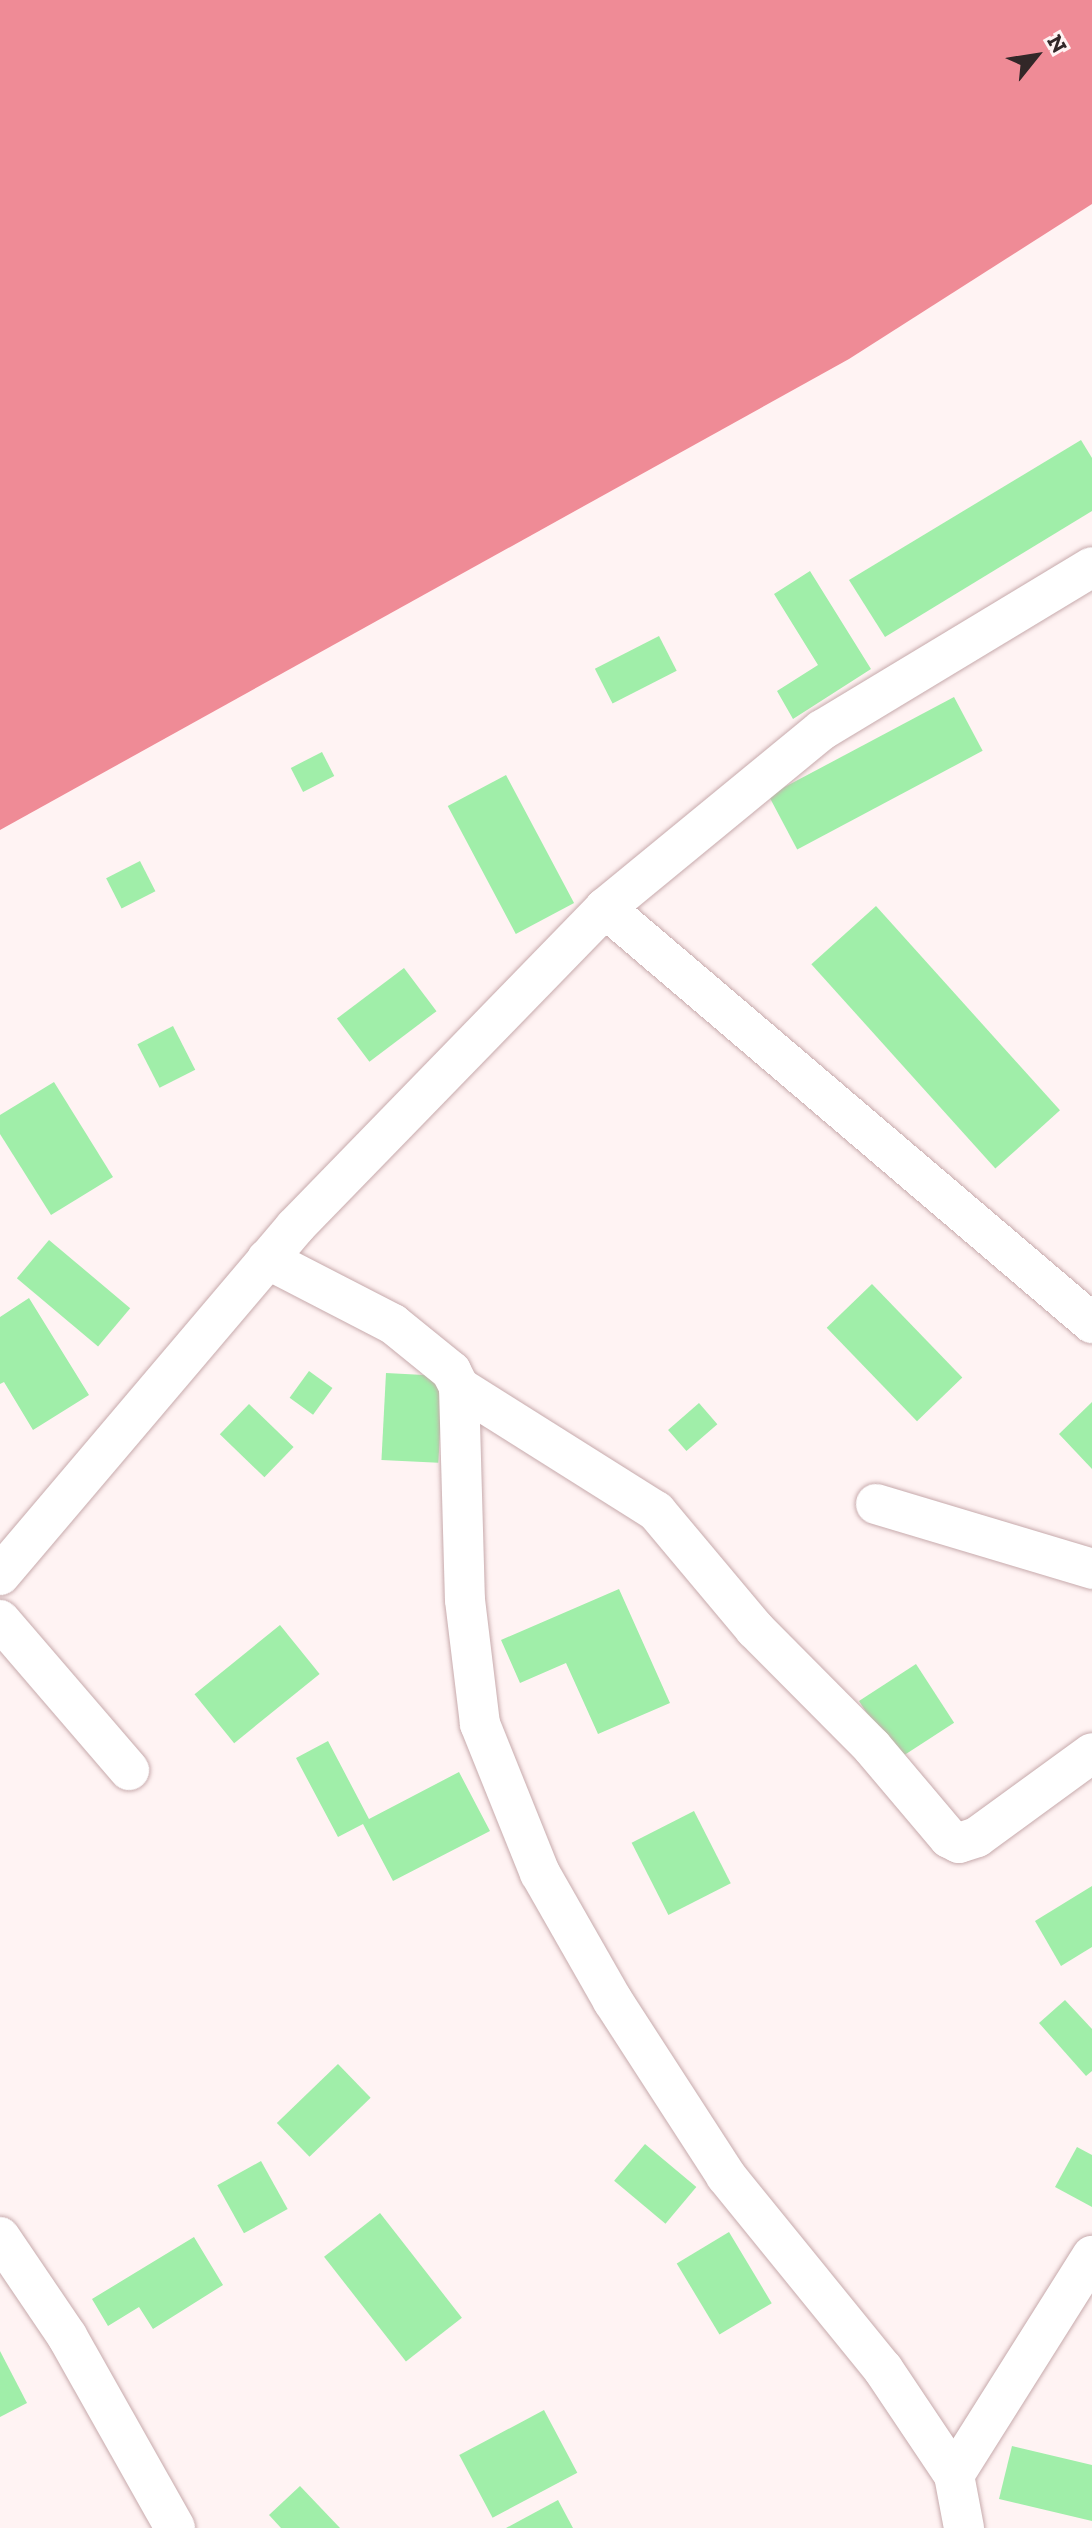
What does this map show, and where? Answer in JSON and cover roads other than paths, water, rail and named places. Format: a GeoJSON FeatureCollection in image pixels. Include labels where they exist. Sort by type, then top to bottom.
{"type":"FeatureCollection","features":[{"type":"Feature","properties":{"kind":"street"},"geometry":{"type":"LineString","coordinates":[[0,1575],[267,1259],[605,908],[822,730],[1092,567]]}},
{"type":"Feature","properties":{"kind":"street"},"geometry":{"type":"LineString","coordinates":[[605,908],[1092,1323]]}},
{"type":"Feature","properties":{"kind":"street"},"geometry":{"type":"LineString","coordinates":[[267,1259],[393,1324],[439,1356],[459,1387],[656,1511],[755,1629],[872,1747],[949,1838],[959,1843],[977,1837],[1092,1753]]}},
{"type":"Feature","properties":{"kind":"street"},"geometry":{"type":"LineString","coordinates":[[459,1387],[465,1600],[480,1724],[540,1873],[613,2001],[726,2176],[883,2369],[954,2475],[964,2528]]}},
{"type":"Feature","properties":{"kind":"street"},"geometry":{"type":"LineString","coordinates":[[876,1504],[1092,1569]]}},
{"type":"Feature","properties":{"kind":"street"},"geometry":{"type":"LineString","coordinates":[[0,1620],[129,1770]]}},
{"type":"Feature","properties":{"kind":"street"},"geometry":{"type":"LineString","coordinates":[[0,2237],[67,2336],[175,2528]]}},
{"type":"Feature","properties":{"kind":"street"},"geometry":{"type":"LineString","coordinates":[[954,2475],[1092,2256]]}}]}
